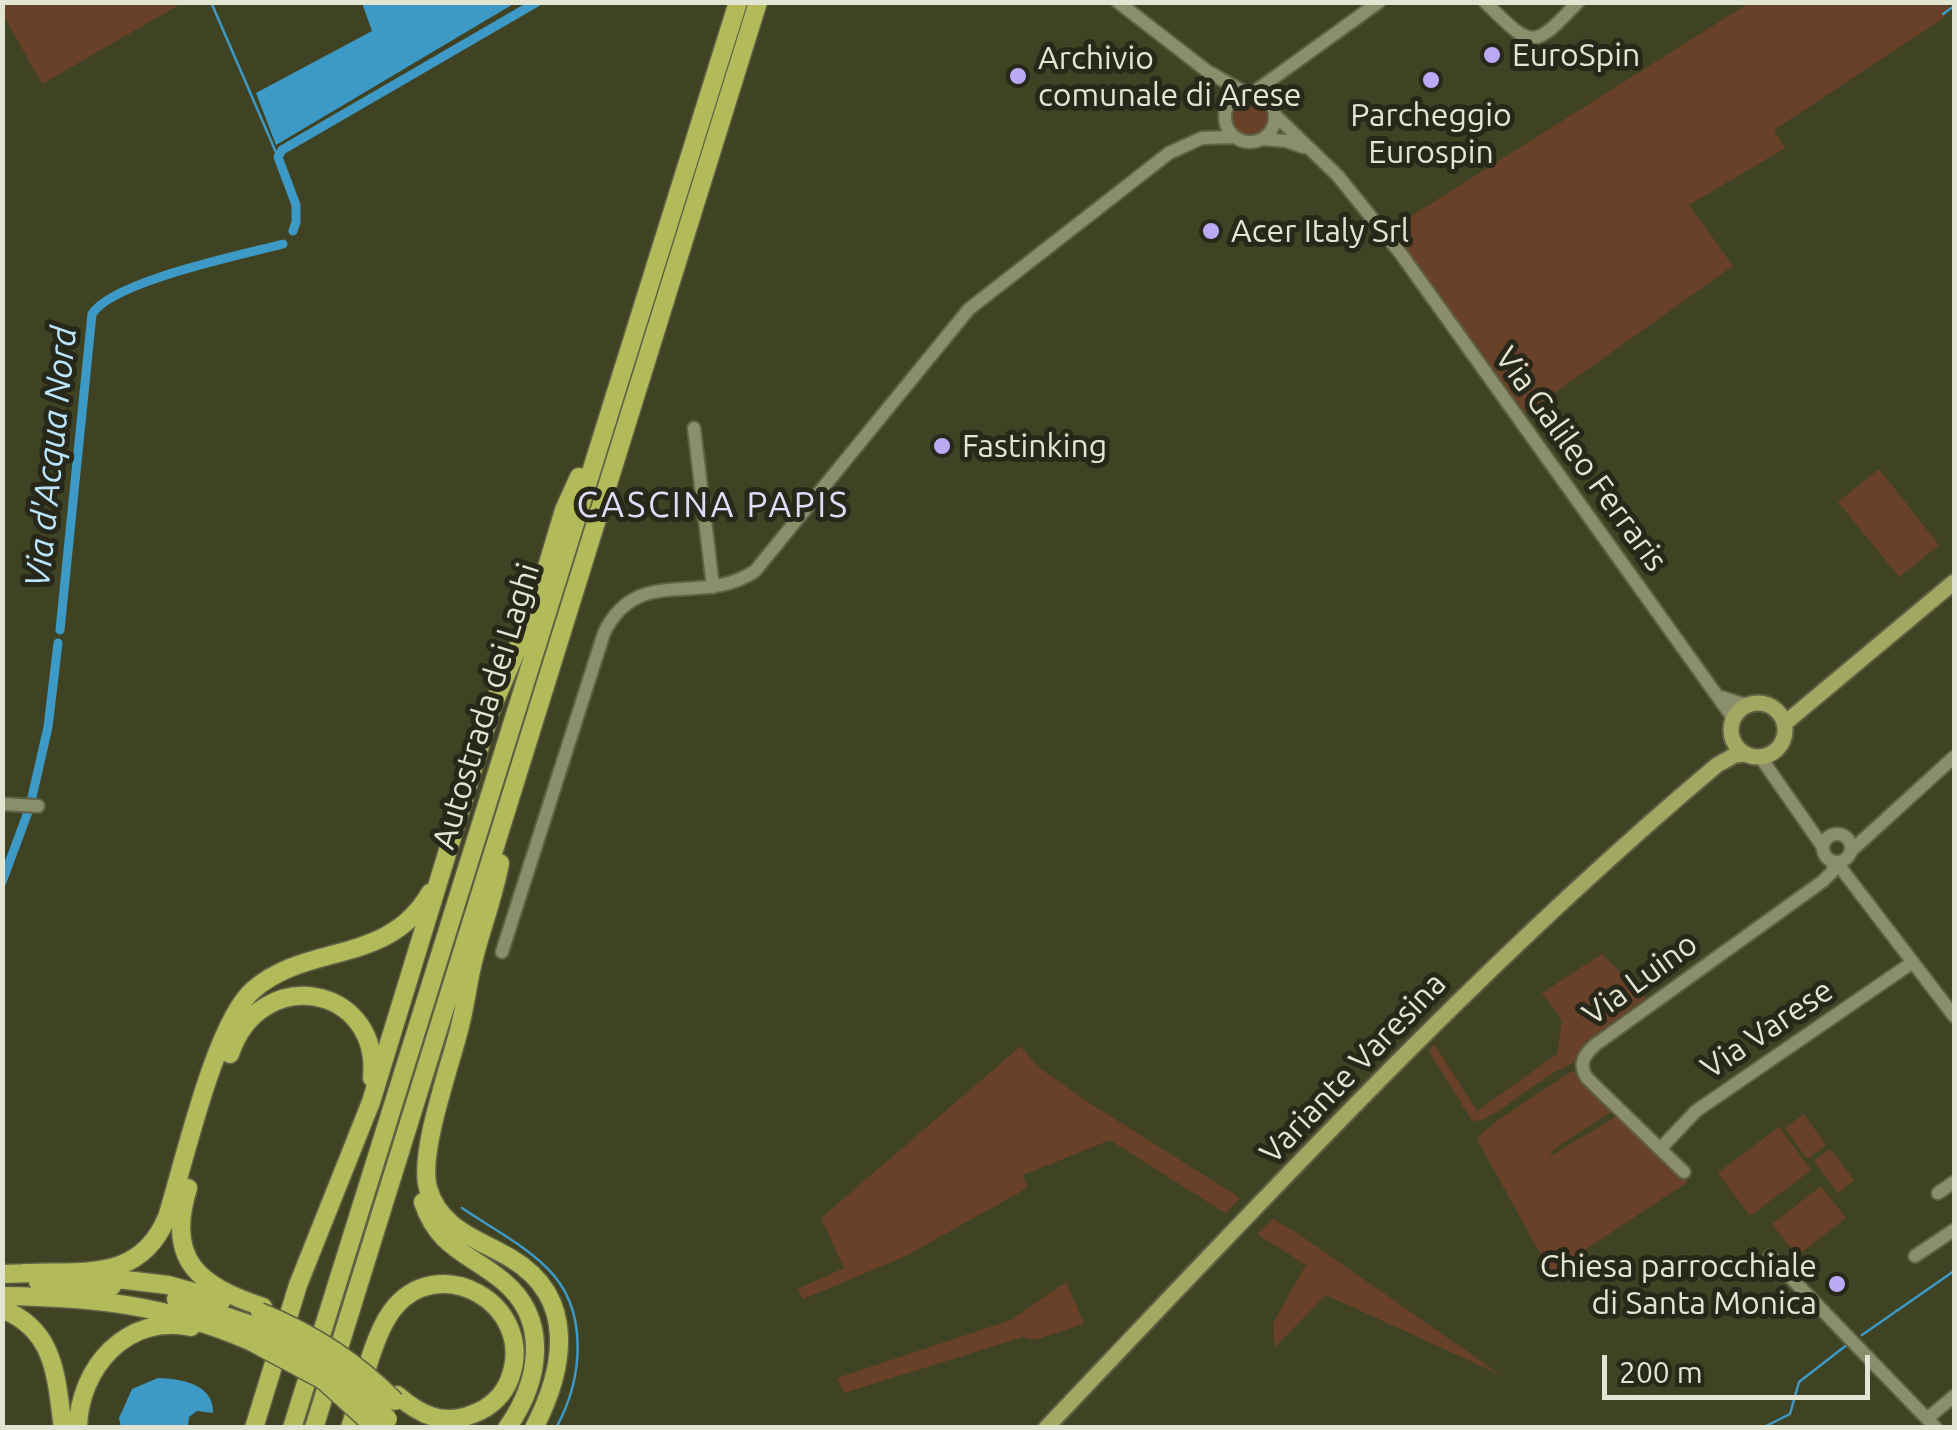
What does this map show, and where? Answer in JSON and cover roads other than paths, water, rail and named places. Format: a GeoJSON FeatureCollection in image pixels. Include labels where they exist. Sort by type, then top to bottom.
{"type":"FeatureCollection","features":[{"type":"Feature","properties":{"kind":"highway","name":"Autostrada dei Laghi"},"geometry":{"type":"LineString","coordinates":[[292,1428],[738,2]]}},
{"type":"Feature","properties":{"kind":"highway","name":"Autostrada dei Laghi"},"geometry":{"type":"LineString","coordinates":[[314,1428],[758,2]]}},
{"type":"Feature","properties":{"kind":"highway"},"geometry":{"type":"LineString","coordinates":[[257,1422],[298,1285],[386,1056],[491,710],[542,585],[564,510],[614,399]]}},
{"type":"Feature","properties":{"kind":"highway"},"geometry":{"type":"LineString","coordinates":[[506,1428],[522,1404],[534,1372],[536,1346],[528,1317],[520,1299],[502,1280],[444,1239],[429,1217],[420,1192],[422,1149],[462,1020],[474,958],[494,892],[515,782]]}},
{"type":"Feature","properties":{"kind":"highway"},"geometry":{"type":"LineString","coordinates":[[2,1274],[110,1269],[135,1260],[149,1248],[166,1217],[224,1036],[239,1006],[257,987],[280,973],[370,945],[408,922],[432,889],[462,804]]}},
{"type":"Feature","properties":{"kind":"highway"},"geometry":{"type":"LineString","coordinates":[[355,1142],[373,1073],[372,1052],[362,1028],[340,1007],[318,997],[289,996],[259,1009],[245,1022],[232,1048],[183,1203],[180,1225],[184,1252],[201,1277],[225,1294],[285,1357],[416,1428]]}},
{"type":"Feature","properties":{"kind":"highway"},"geometry":{"type":"LineString","coordinates":[[448,1064],[426,1158],[428,1186],[435,1205],[449,1223],[464,1235],[514,1260],[538,1283],[550,1303],[560,1336],[560,1355],[549,1398],[534,1428]]}},
{"type":"Feature","properties":{"kind":"highway"},"geometry":{"type":"LineString","coordinates":[[24,1272],[154,1282],[255,1326],[325,1364],[367,1397],[390,1414],[418,1412],[435,1419],[468,1416],[506,1388],[515,1356],[512,1334],[498,1307],[478,1291],[454,1284],[430,1286],[406,1297],[392,1310],[382,1328],[350,1428]]}},
{"type":"Feature","properties":{"kind":"highway"},"geometry":{"type":"LineString","coordinates":[[2,1282],[56,1282],[136,1290],[198,1305],[255,1326]]}},
{"type":"Feature","properties":{"kind":"highway"},"geometry":{"type":"LineString","coordinates":[[2,1296],[80,1298],[255,1326]]}},
{"type":"Feature","properties":{"kind":"highway"},"geometry":{"type":"LineString","coordinates":[[2,1309],[24,1320],[44,1339],[54,1362],[60,1428]]}},
{"type":"Feature","properties":{"kind":"highway"},"geometry":{"type":"LineString","coordinates":[[78,1428],[81,1400],[95,1368],[114,1346],[137,1330],[154,1325],[288,1323],[348,1360],[390,1414]]}},
{"type":"Feature","properties":{"kind":"main road"},"geometry":{"type":"LineString","coordinates":[[1784,724],[1954,582]]}},
{"type":"Feature","properties":{"kind":"main road"},"geometry":{"type":"LineString","coordinates":[[1733,718],[1746,705],[1764,704],[1775,709],[1805,704]]}},
{"type":"Feature","properties":{"kind":"main road"},"geometry":{"type":"LineString","coordinates":[[1731,737],[1744,754],[1768,754],[1783,742],[1784,724],[1775,709]]}},
{"type":"Feature","properties":{"kind":"main road","name":"Variante Varesina"},"geometry":{"type":"LineString","coordinates":[[1717,765],[1731,737],[1733,718]]}},
{"type":"Feature","properties":{"kind":"main road","name":"Variante Varesina"},"geometry":{"type":"LineString","coordinates":[[1046,1428],[1417,1039],[1538,923],[1717,765],[1734,754],[1744,754]]}},
{"type":"Feature","properties":{"kind":"street"},"geometry":{"type":"LineString","coordinates":[[1118,2],[1206,70],[1274,110]]}},
{"type":"Feature","properties":{"kind":"street"},"geometry":{"type":"LineString","coordinates":[[502,952],[610,619],[626,602],[643,594],[713,587],[742,578],[765,560],[976,302],[1160,159],[1202,138],[1249,92],[1379,2]]}},
{"type":"Feature","properties":{"kind":"street"},"geometry":{"type":"LineString","coordinates":[[1485,2],[1521,36],[1532,39],[1546,36],[1578,2]]}},
{"type":"Feature","properties":{"kind":"street"},"geometry":{"type":"LineString","coordinates":[[1206,70],[1235,137]]}},
{"type":"Feature","properties":{"kind":"street"},"geometry":{"type":"LineString","coordinates":[[1262,140],[1272,130],[1282,72]]}},
{"type":"Feature","properties":{"kind":"street","name":"Via Galileo Ferraris"},"geometry":{"type":"LineString","coordinates":[[1274,110],[1338,176],[1402,254],[1733,718]]}},
{"type":"Feature","properties":{"kind":"street"},"geometry":{"type":"LineString","coordinates":[[1202,138],[1286,141],[1310,150]]}},
{"type":"Feature","properties":{"kind":"street"},"geometry":{"type":"LineString","coordinates":[[694,428],[713,587]]}},
{"type":"Feature","properties":{"kind":"street"},"geometry":{"type":"LineString","coordinates":[[1717,695],[1746,705]]}},
{"type":"Feature","properties":{"kind":"street"},"geometry":{"type":"LineString","coordinates":[[1768,754],[1797,809],[1836,857]]}},
{"type":"Feature","properties":{"kind":"street"},"geometry":{"type":"LineString","coordinates":[[1836,857],[1878,827],[1954,756]]}},
{"type":"Feature","properties":{"kind":"street"},"geometry":{"type":"LineString","coordinates":[[2,804],[31,805]]}},
{"type":"Feature","properties":{"kind":"street"},"geometry":{"type":"LineString","coordinates":[[1797,809],[1824,830],[1840,835],[1858,836],[1878,827]]}},
{"type":"Feature","properties":{"kind":"street"},"geometry":{"type":"LineString","coordinates":[[1836,857],[1840,835]]}},
{"type":"Feature","properties":{"kind":"street"},"geometry":{"type":"LineString","coordinates":[[1840,835],[1826,839],[1862,899],[1954,1016]]}},
{"type":"Feature","properties":{"kind":"street","name":"Via Luino"},"geometry":{"type":"LineString","coordinates":[[1684,1172],[1587,1078],[1583,1058],[1595,1044],[1810,890],[1836,857]]}},
{"type":"Feature","properties":{"kind":"street","name":"Via Varese"},"geometry":{"type":"LineString","coordinates":[[1660,1149],[1696,1111],[1912,962]]}},
{"type":"Feature","properties":{"kind":"street"},"geometry":{"type":"LineString","coordinates":[[1938,1193],[1954,1182]]}},
{"type":"Feature","properties":{"kind":"street"},"geometry":{"type":"LineString","coordinates":[[1916,1256],[1954,1230]]}},
{"type":"Feature","properties":{"kind":"street"},"geometry":{"type":"LineString","coordinates":[[1770,1256],[1932,1423],[1954,1396]]}},
{"type":"Feature","properties":{"kind":"water"},"geometry":{"type":"Polygon","coordinates":[[[362,3],[515,3],[276,145],[256,93],[372,31],[362,3]]]}},
{"type":"Feature","properties":{"kind":"water"},"geometry":{"type":"Polygon","coordinates":[[[158,1378],[202,1389],[212,1403],[213,1413],[197,1411],[189,1417],[188,1427],[121,1427],[119,1418],[132,1389],[158,1378]]]}},
{"type":"Feature","properties":{"kind":"waterway"},"geometry":{"type":"LineString","coordinates":[[211,2],[278,157]]}},
{"type":"Feature","properties":{"kind":"waterway","name":"Via d'Acqua Nord"},"geometry":{"type":"LineString","coordinates":[[293,231],[296,205],[278,157],[282,150],[537,2]]}},
{"type":"Feature","properties":{"kind":"waterway"},"geometry":{"type":"LineString","coordinates":[[1943,14],[1954,6]]}},
{"type":"Feature","properties":{"kind":"waterway","name":"Via d'Acqua Nord"},"geometry":{"type":"LineString","coordinates":[[60,630],[92,314],[105,302],[151,280],[283,244]]}},
{"type":"Feature","properties":{"kind":"waterway","name":"Via d'Acqua Nord"},"geometry":{"type":"LineString","coordinates":[[32,797],[48,727],[58,643]]}},
{"type":"Feature","properties":{"kind":"waterway","name":"Via d'Acqua Nord"},"geometry":{"type":"LineString","coordinates":[[2,882],[28,812]]}},
{"type":"Feature","properties":{"kind":"waterway"},"geometry":{"type":"LineString","coordinates":[[462,1208],[536,1258],[560,1284],[570,1303],[576,1323],[576,1367],[556,1428]]}},
{"type":"Feature","properties":{"kind":"waterway"},"geometry":{"type":"LineString","coordinates":[[1862,1335],[1954,1271]]}},
{"type":"Feature","properties":{"kind":"waterway"},"geometry":{"type":"LineString","coordinates":[[1762,1428],[1790,1414],[1799,1382],[1848,1344]]}},
{"type":"Feature","properties":{"kind":"place","name":"EuroSpin"},"geometry":{"type":"Point","coordinates":[1492,55]}},
{"type":"Feature","properties":{"kind":"place","name":"Archivio comunale di Arese"},"geometry":{"type":"Point","coordinates":[1018,76]}},
{"type":"Feature","properties":{"kind":"place","name":"Parcheggio Eurospin"},"geometry":{"type":"Point","coordinates":[1431,80]}},
{"type":"Feature","properties":{"kind":"place","name":"Acer Italy Srl"},"geometry":{"type":"Point","coordinates":[1211,231]}},
{"type":"Feature","properties":{"kind":"place","name":"Fastinking"},"geometry":{"type":"Point","coordinates":[942,446]}},
{"type":"Feature","properties":{"kind":"place","name":"Chiesa parrocchiale di Santa Monica"},"geometry":{"type":"Point","coordinates":[1837,1284]}},
{"type":"Feature","properties":{"kind":"district","name":"CASCINA PAPIS"},"geometry":{"type":"Point","coordinates":[713,505]}}]}
